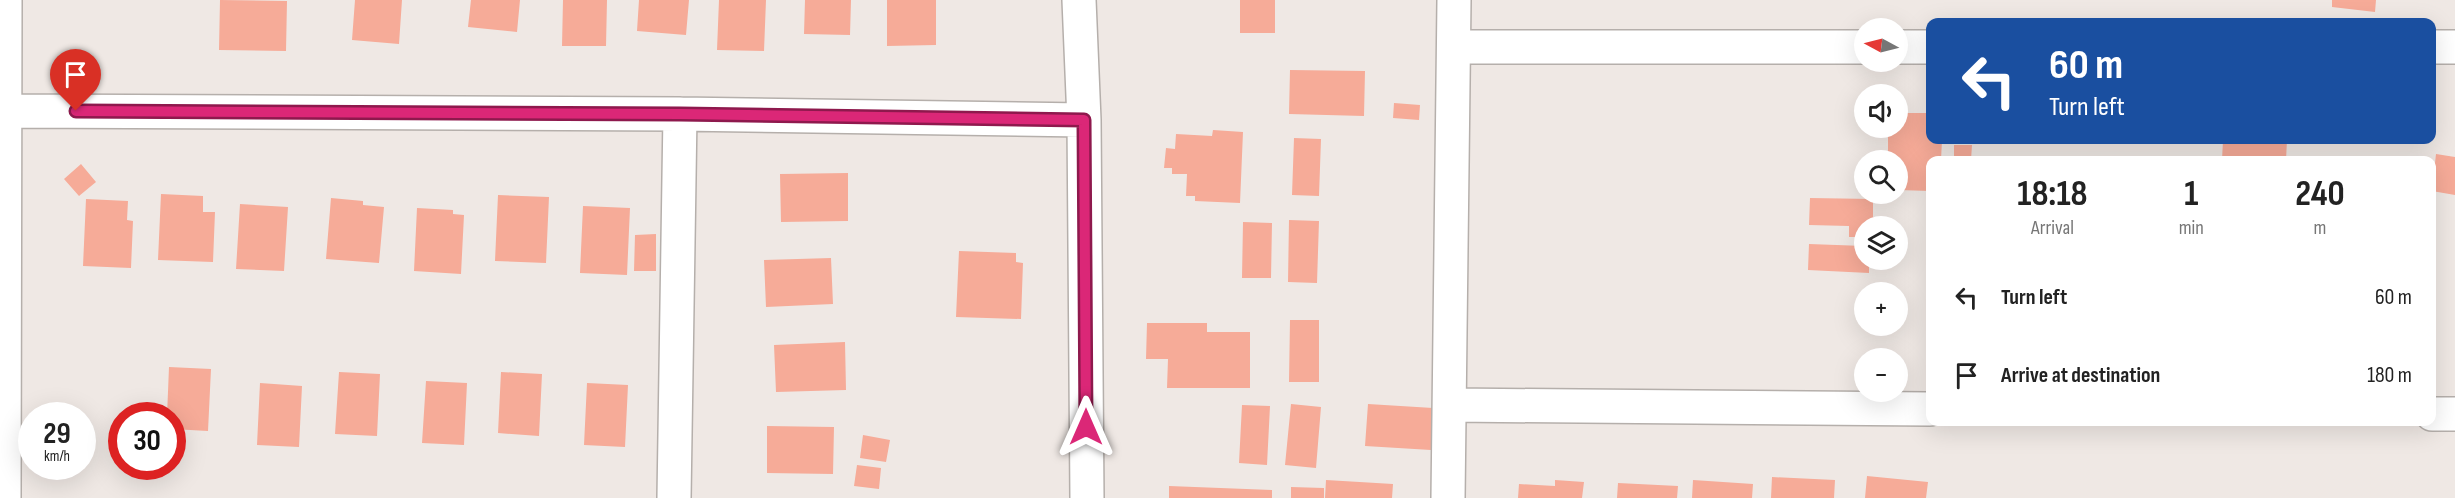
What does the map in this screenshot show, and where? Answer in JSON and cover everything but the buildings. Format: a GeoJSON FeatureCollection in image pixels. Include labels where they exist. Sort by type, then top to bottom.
{"type":"FeatureCollection","features":[{"type":"Feature","properties":{"kind":"street"},"geometry":{"type":"LineString","coordinates":[[4,498],[2,287],[6,111],[5,0]]}},
{"type":"Feature","properties":{"kind":"street"},"geometry":{"type":"LineString","coordinates":[[1079,0],[1084,120],[1087,498]]}},
{"type":"Feature","properties":{"kind":"street"},"geometry":{"type":"LineString","coordinates":[[1448,498],[1451,405],[1454,0]]}},
{"type":"Feature","properties":{"kind":"street"},"geometry":{"type":"LineString","coordinates":[[1455,47],[1854,47]]}},
{"type":"Feature","properties":{"kind":"street"},"geometry":{"type":"LineString","coordinates":[[1908,47],[1926,47]]}},
{"type":"Feature","properties":{"kind":"street"},"geometry":{"type":"LineString","coordinates":[[2436,47],[2455,47]]}},
{"type":"Feature","properties":{"kind":"street"},"geometry":{"type":"LineString","coordinates":[[6,111],[680,114],[1084,120]]}},
{"type":"Feature","properties":{"kind":"street"},"geometry":{"type":"LineString","coordinates":[[674,498],[680,114]]}},
{"type":"Feature","properties":{"kind":"street"},"geometry":{"type":"LineString","coordinates":[[1451,405],[1926,410]]}},
{"type":"Feature","properties":{"kind":"street"},"geometry":{"type":"LineString","coordinates":[[2436,414],[2455,414]]}},
{"type":"Feature","properties":{"kind":"route"},"geometry":{"type":"LineString","coordinates":[[76,111],[680,114],[1084,120],[1086,427]]}}]}
